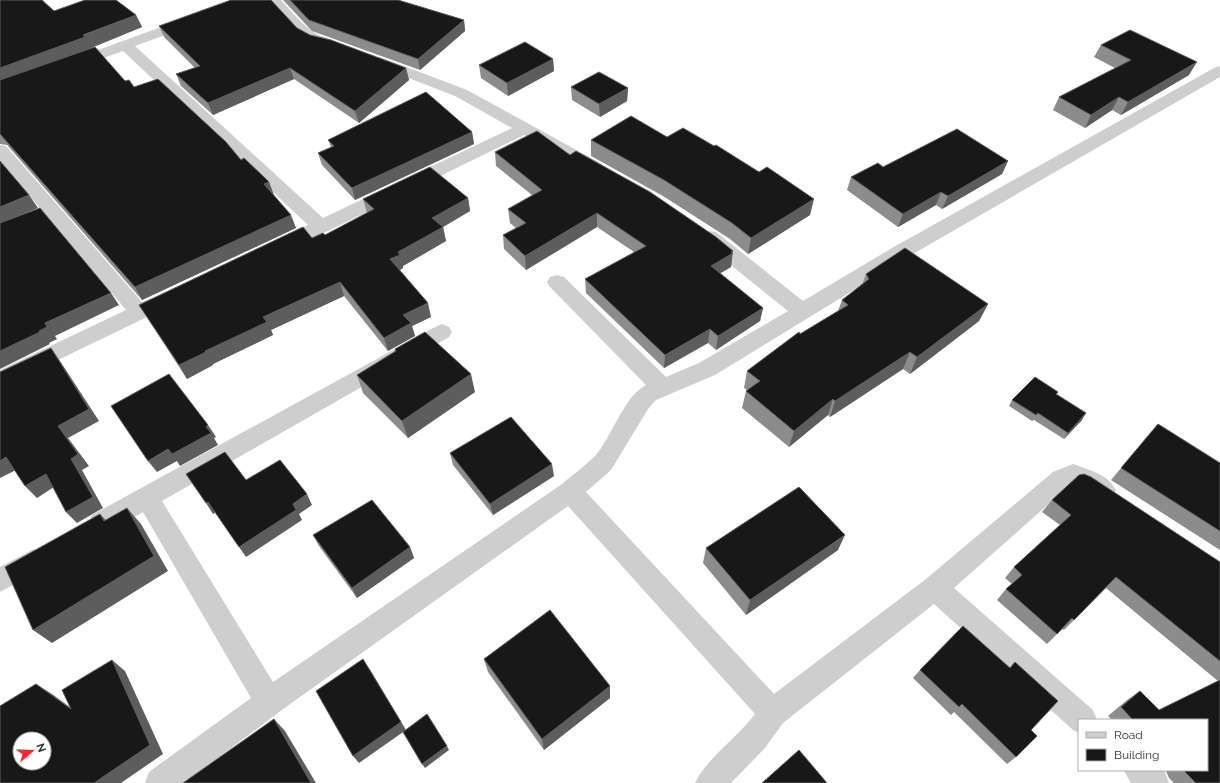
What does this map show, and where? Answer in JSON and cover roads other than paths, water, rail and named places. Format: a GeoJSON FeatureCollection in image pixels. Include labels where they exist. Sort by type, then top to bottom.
{"type":"FeatureCollection","features":[{"type":"Feature","properties":{"kind":"street"},"geometry":{"type":"LineString","coordinates":[[59,68],[248,0]]}},
{"type":"Feature","properties":{"kind":"street"},"geometry":{"type":"LineString","coordinates":[[273,0],[306,35],[319,42],[346,49]]}},
{"type":"Feature","properties":{"kind":"street"},"geometry":{"type":"LineString","coordinates":[[125,45],[321,226]]}},
{"type":"Feature","properties":{"kind":"street"},"geometry":{"type":"LineString","coordinates":[[368,57],[461,93],[608,174]]}},
{"type":"Feature","properties":{"kind":"street"},"geometry":{"type":"LineString","coordinates":[[160,783],[269,702],[570,491],[603,463],[640,403],[648,394],[662,387],[677,383],[707,370],[899,253],[1220,71]]}},
{"type":"Feature","properties":{"kind":"street"},"geometry":{"type":"LineString","coordinates":[[265,252],[524,129]]}},
{"type":"Feature","properties":{"kind":"street"},"geometry":{"type":"LineString","coordinates":[[0,150],[140,312]]}},
{"type":"Feature","properties":{"kind":"street"},"geometry":{"type":"LineString","coordinates":[[33,219],[52,211]]}},
{"type":"Feature","properties":{"kind":"street"},"geometry":{"type":"LineString","coordinates":[[698,228],[722,245],[802,311]]}},
{"type":"Feature","properties":{"kind":"street"},"geometry":{"type":"LineString","coordinates":[[556,282],[662,387]]}},
{"type":"Feature","properties":{"kind":"street"},"geometry":{"type":"LineString","coordinates":[[0,380],[188,289]]}},
{"type":"Feature","properties":{"kind":"street"},"geometry":{"type":"LineString","coordinates":[[80,535],[442,332]]}},
{"type":"Feature","properties":{"kind":"street"},"geometry":{"type":"LineString","coordinates":[[710,783],[755,738],[773,713],[936,588],[1061,479],[1073,474],[1090,480],[1122,502]]}},
{"type":"Feature","properties":{"kind":"street"},"geometry":{"type":"LineString","coordinates":[[570,491],[773,713]]}},
{"type":"Feature","properties":{"kind":"street"},"geometry":{"type":"LineString","coordinates":[[146,497],[269,702]]}},
{"type":"Feature","properties":{"kind":"street"},"geometry":{"type":"LineString","coordinates":[[0,580],[53,550]]}},
{"type":"Feature","properties":{"kind":"street"},"geometry":{"type":"LineString","coordinates":[[936,588],[1082,719]]}},
{"type":"Feature","properties":{"kind":"street"},"geometry":{"type":"LineString","coordinates":[[1140,771],[1154,783]]}}]}
